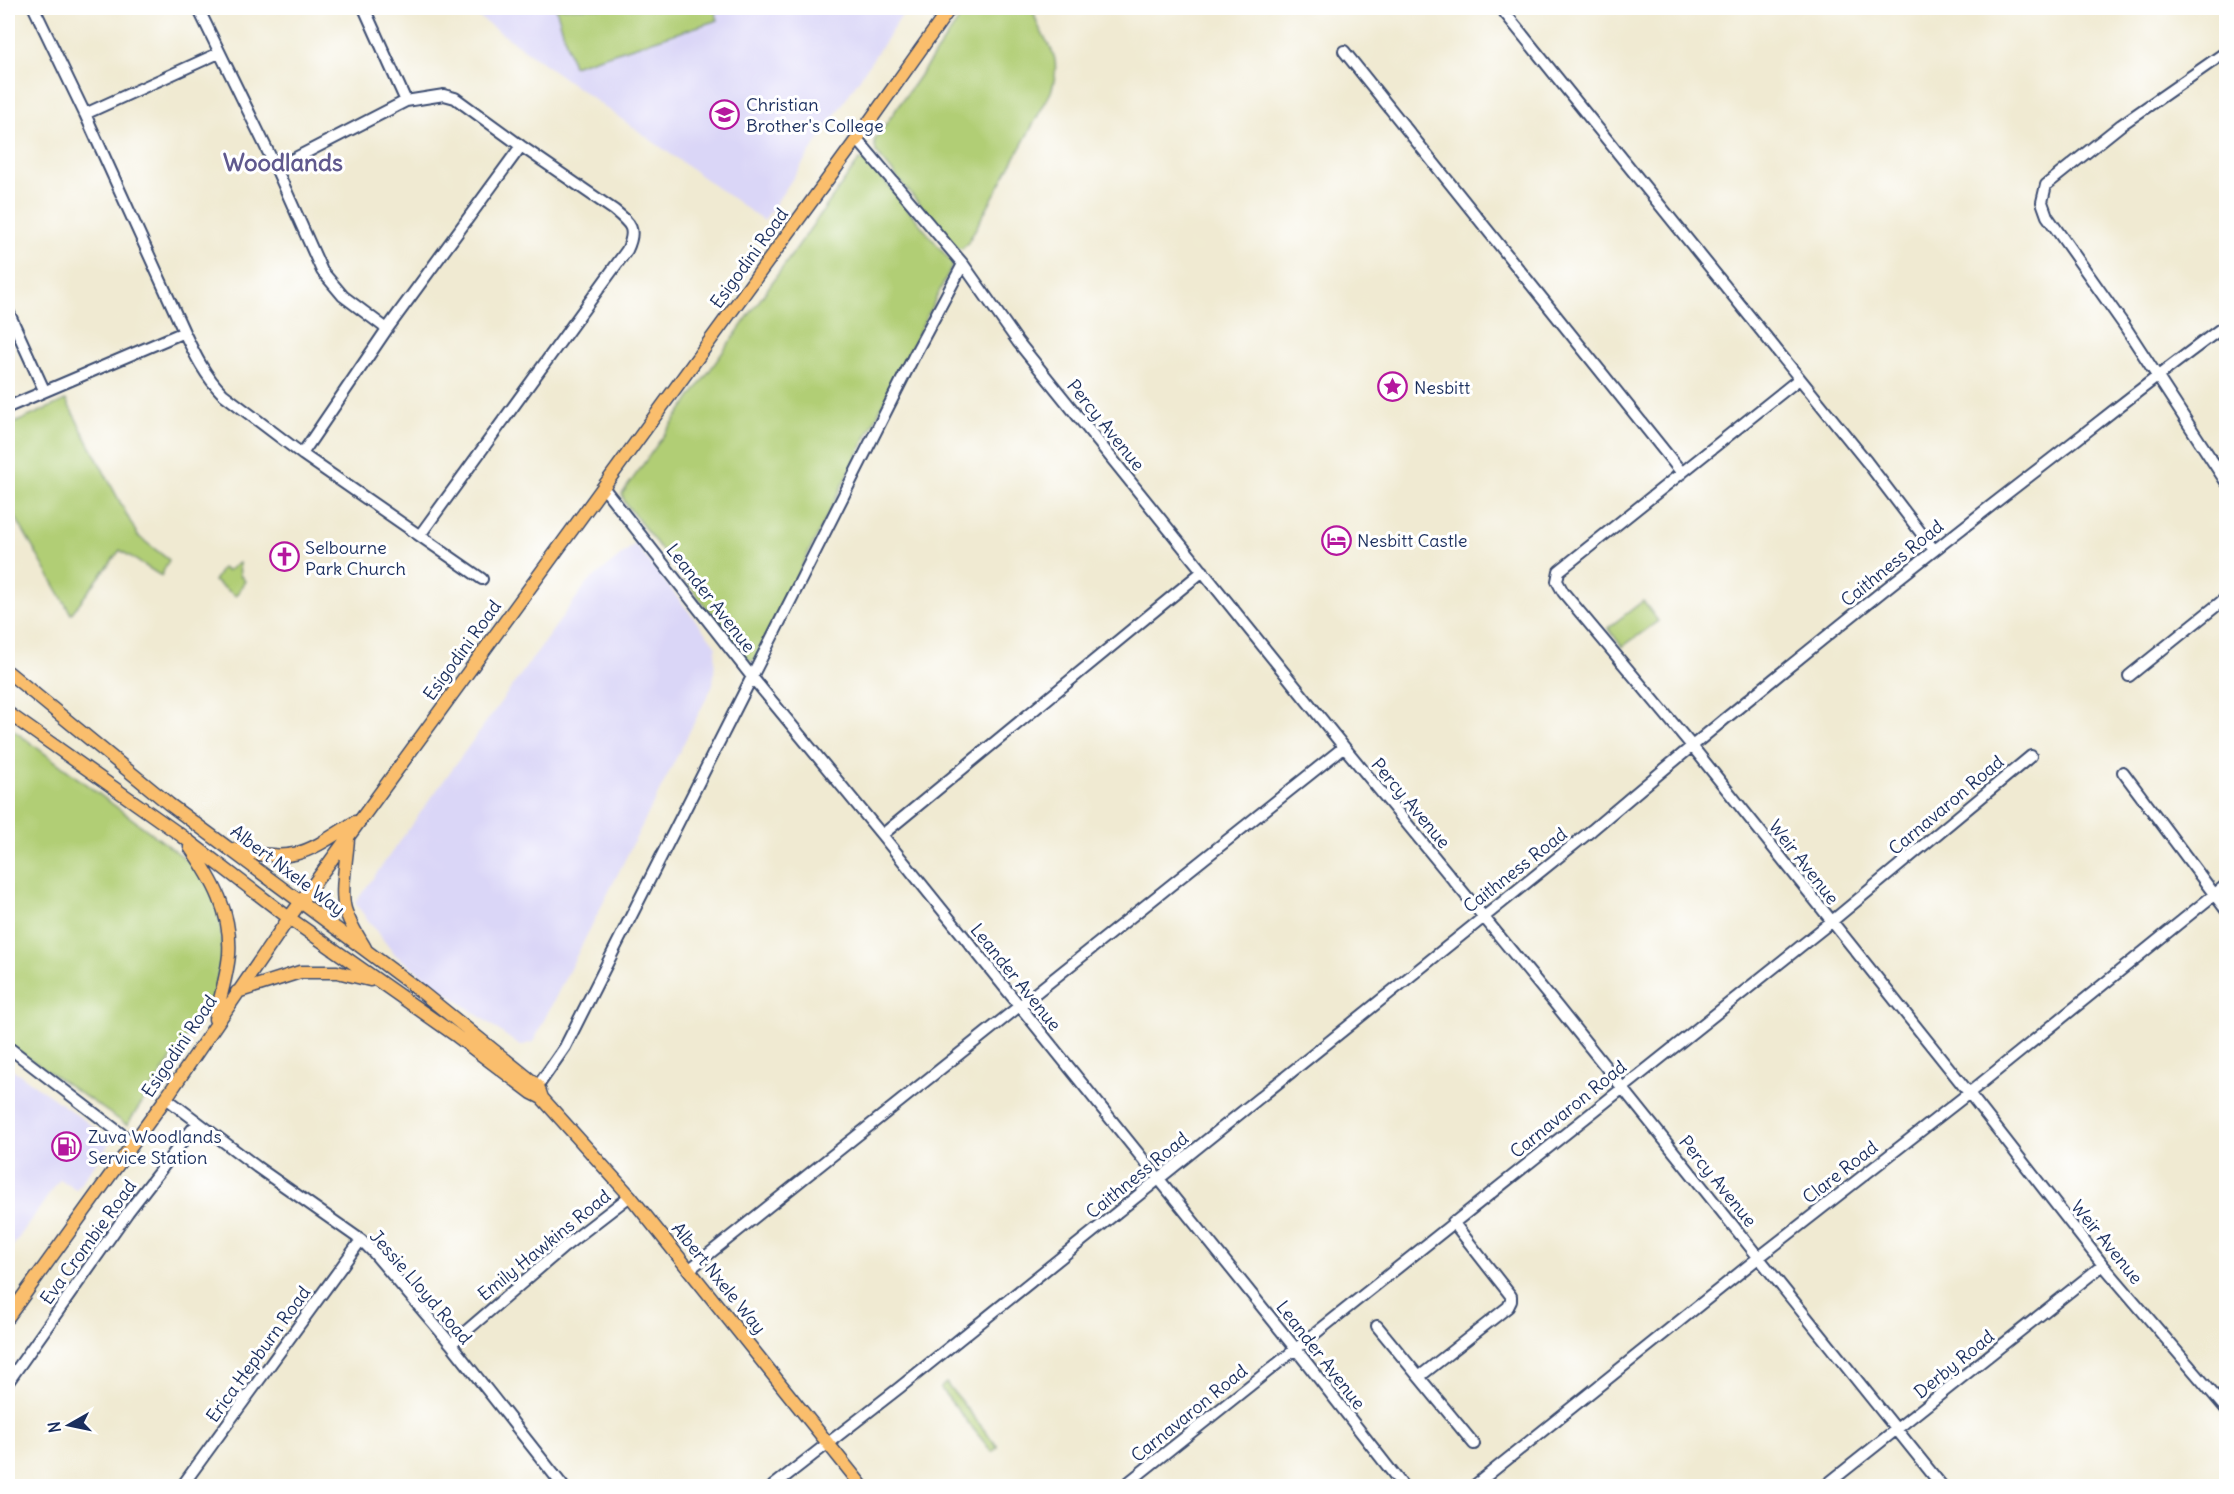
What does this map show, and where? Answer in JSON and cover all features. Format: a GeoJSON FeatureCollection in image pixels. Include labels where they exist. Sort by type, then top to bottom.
{"type":"FeatureCollection","features":[{"type":"Feature","properties":{"kind":"main road","name":"Esigodini Road"},"geometry":{"type":"LineString","coordinates":[[8,1317],[166,1098],[289,918],[950,8]]}},
{"type":"Feature","properties":{"kind":"main road","name":"Albert Nxele Way"},"geometry":{"type":"LineString","coordinates":[[8,672],[169,804],[419,990],[537,1092],[630,1196],[862,1486]]}},
{"type":"Feature","properties":{"kind":"main road","name":"Albert Nxele Way"},"geometry":{"type":"LineString","coordinates":[[8,713],[182,836],[289,918],[537,1092]]}},
{"type":"Feature","properties":{"kind":"main road"},"geometry":{"type":"LineString","coordinates":[[228,847],[263,856],[280,857],[297,854],[319,845],[362,818]]}},
{"type":"Feature","properties":{"kind":"main road"},"geometry":{"type":"LineString","coordinates":[[182,836],[210,875],[221,899],[227,921],[229,956],[214,1026]]}},
{"type":"Feature","properties":{"kind":"main road"},"geometry":{"type":"LineString","coordinates":[[348,837],[343,892],[345,909],[369,955]]}},
{"type":"Feature","properties":{"kind":"main road"},"geometry":{"type":"LineString","coordinates":[[237,992],[300,972],[337,972],[377,981]]}},
{"type":"Feature","properties":{"kind":"street"},"geometry":{"type":"LineString","coordinates":[[34,8],[201,368],[223,394],[302,454],[482,579]]}},
{"type":"Feature","properties":{"kind":"street"},"geometry":{"type":"LineString","coordinates":[[198,8],[276,168],[322,271],[343,296],[387,330]]}},
{"type":"Feature","properties":{"kind":"street"},"geometry":{"type":"LineString","coordinates":[[364,8],[406,101]]}},
{"type":"Feature","properties":{"kind":"street"},"geometry":{"type":"LineString","coordinates":[[1501,8],[1934,550]]}},
{"type":"Feature","properties":{"kind":"street"},"geometry":{"type":"LineString","coordinates":[[1344,51],[1682,473]]}},
{"type":"Feature","properties":{"kind":"street"},"geometry":{"type":"LineString","coordinates":[[2226,52],[2121,125],[2046,185],[2043,196],[2043,207],[2047,216],[2124,325],[2226,482]]}},
{"type":"Feature","properties":{"kind":"street"},"geometry":{"type":"LineString","coordinates":[[85,114],[219,53]]}},
{"type":"Feature","properties":{"kind":"street"},"geometry":{"type":"LineString","coordinates":[[276,168],[406,101],[444,95],[455,98],[627,220],[632,229],[632,240],[627,250],[420,535]]}},
{"type":"Feature","properties":{"kind":"street","name":"Percy Avenue"},"geometry":{"type":"LineString","coordinates":[[857,139],[963,264],[1018,342],[1942,1486]]}},
{"type":"Feature","properties":{"kind":"street"},"geometry":{"type":"LineString","coordinates":[[302,454],[387,330],[521,146]]}},
{"type":"Feature","properties":{"kind":"street"},"geometry":{"type":"LineString","coordinates":[[537,1092],[565,1047],[910,363],[963,264]]}},
{"type":"Feature","properties":{"kind":"street"},"geometry":{"type":"LineString","coordinates":[[8,311],[44,390]]}},
{"type":"Feature","properties":{"kind":"street","name":"Caithness Road"},"geometry":{"type":"LineString","coordinates":[[773,1486],[1592,830],[1934,550],[2226,325]]}},
{"type":"Feature","properties":{"kind":"street"},"geometry":{"type":"LineString","coordinates":[[8,407],[184,332]]}},
{"type":"Feature","properties":{"kind":"street","name":"Weir Avenue"},"geometry":{"type":"LineString","coordinates":[[1799,379],[1559,572],[1557,581],[1563,592],[1692,746],[1969,1093],[2103,1265],[2226,1409]]}},
{"type":"Feature","properties":{"kind":"street","name":"Leander Avenue"},"geometry":{"type":"LineString","coordinates":[[603,487],[752,677],[1295,1348],[1403,1486]]}},
{"type":"Feature","properties":{"kind":"street"},"geometry":{"type":"LineString","coordinates":[[882,835],[1203,571]]}},
{"type":"Feature","properties":{"kind":"street"},"geometry":{"type":"LineString","coordinates":[[2129,676],[2226,597]]}},
{"type":"Feature","properties":{"kind":"street"},"geometry":{"type":"LineString","coordinates":[[690,1269],[1344,747]]}},
{"type":"Feature","properties":{"kind":"street","name":"Carnavaron Road"},"geometry":{"type":"LineString","coordinates":[[1125,1486],[1831,922],[2031,756]]}},
{"type":"Feature","properties":{"kind":"street"},"geometry":{"type":"LineString","coordinates":[[2123,772],[2226,910]]}},
{"type":"Feature","properties":{"kind":"street","name":"Clare Road"},"geometry":{"type":"LineString","coordinates":[[1474,1486],[1758,1258],[1969,1093],[2226,885]]}},
{"type":"Feature","properties":{"kind":"street"},"geometry":{"type":"LineString","coordinates":[[8,1047],[132,1143]]}},
{"type":"Feature","properties":{"kind":"street","name":"Jessie Lloyd Road"},"geometry":{"type":"LineString","coordinates":[[166,1098],[197,1123],[362,1240],[451,1344],[563,1486]]}},
{"type":"Feature","properties":{"kind":"street","name":"Eva Crombie Road"},"geometry":{"type":"LineString","coordinates":[[8,1382],[128,1212],[197,1123]]}},
{"type":"Feature","properties":{"kind":"street","name":"Emily Hawkins Road"},"geometry":{"type":"LineString","coordinates":[[451,1344],[564,1247],[630,1196]]}},
{"type":"Feature","properties":{"kind":"street"},"geometry":{"type":"LineString","coordinates":[[1419,1377],[1508,1307],[1512,1301],[1511,1296],[1453,1222]]}},
{"type":"Feature","properties":{"kind":"street","name":"Erica Hepburn Road"},"geometry":{"type":"LineString","coordinates":[[182,1486],[362,1240]]}},
{"type":"Feature","properties":{"kind":"street","name":"Derby Road"},"geometry":{"type":"LineString","coordinates":[[1825,1486],[2103,1265]]}},
{"type":"Feature","properties":{"kind":"street"},"geometry":{"type":"LineString","coordinates":[[1377,1326],[1474,1444]]}},
{"type":"Feature","properties":{"kind":"shaded area","name":"Christian Brother's College"},"geometry":{"type":"Polygon","coordinates":[[[466,8],[907,8],[764,221],[466,8]]]}},
{"type":"Feature","properties":{"kind":"shaded area"},"geometry":{"type":"Polygon","coordinates":[[[635,544],[716,646],[713,685],[533,1042],[520,1046],[394,954],[355,903],[587,583],[635,544]]]}},
{"type":"Feature","properties":{"kind":"shaded area"},"geometry":{"type":"Polygon","coordinates":[[[8,1066],[112,1140],[76,1190],[60,1179],[8,1253],[8,1066]]]}},
{"type":"Feature","properties":{"kind":"green space"},"geometry":{"type":"Polygon","coordinates":[[[556,8],[714,8],[718,20],[573,66],[556,8]]]}},
{"type":"Feature","properties":{"kind":"green space"},"geometry":{"type":"Polygon","coordinates":[[[967,8],[1033,8],[1036,21],[1054,55],[1056,65],[1051,92],[967,244],[962,249],[956,248],[876,152],[874,141],[967,8]]]}},
{"type":"Feature","properties":{"kind":"green space"},"geometry":{"type":"Polygon","coordinates":[[[859,160],[868,161],[953,264],[755,660],[748,661],[625,503],[622,494],[859,160]]]}},
{"type":"Feature","properties":{"kind":"green space"},"geometry":{"type":"Polygon","coordinates":[[[66,400],[138,536],[169,560],[161,576],[120,550],[71,614],[8,504],[8,428],[10,425],[66,400]]]}},
{"type":"Feature","properties":{"kind":"green space"},"geometry":{"type":"Polygon","coordinates":[[[239,563],[240,575],[245,581],[236,596],[214,581],[222,568],[227,571],[239,563]]]}},
{"type":"Feature","properties":{"kind":"green space"},"geometry":{"type":"Polygon","coordinates":[[[1643,601],[1658,621],[1622,647],[1608,628],[1643,601]]]}},
{"type":"Feature","properties":{"kind":"green space"},"geometry":{"type":"Polygon","coordinates":[[[8,726],[194,865],[213,892],[221,925],[222,956],[214,995],[127,1125],[8,1044],[8,726]]]}},
{"type":"Feature","properties":{"kind":"green space"},"geometry":{"type":"Polygon","coordinates":[[[946,1383],[998,1447],[992,1452],[940,1388],[946,1383]]]}},
{"type":"Feature","properties":{"kind":"place","name":"Christian Brother's College"},"geometry":{"type":"Point","coordinates":[725,114]}},
{"type":"Feature","properties":{"kind":"place","name":"Nesbitt"},"geometry":{"type":"Point","coordinates":[1393,387]}},
{"type":"Feature","properties":{"kind":"place","name":"Nesbitt Castle"},"geometry":{"type":"Point","coordinates":[1336,540]}},
{"type":"Feature","properties":{"kind":"place","name":"Selbourne Park Church"},"geometry":{"type":"Point","coordinates":[284,557]}},
{"type":"Feature","properties":{"kind":"place","name":"Zuva Woodlands Service Station"},"geometry":{"type":"Point","coordinates":[67,1146]}},
{"type":"Feature","properties":{"kind":"district","name":"Woodlands"},"geometry":{"type":"Point","coordinates":[283,162]}}]}
